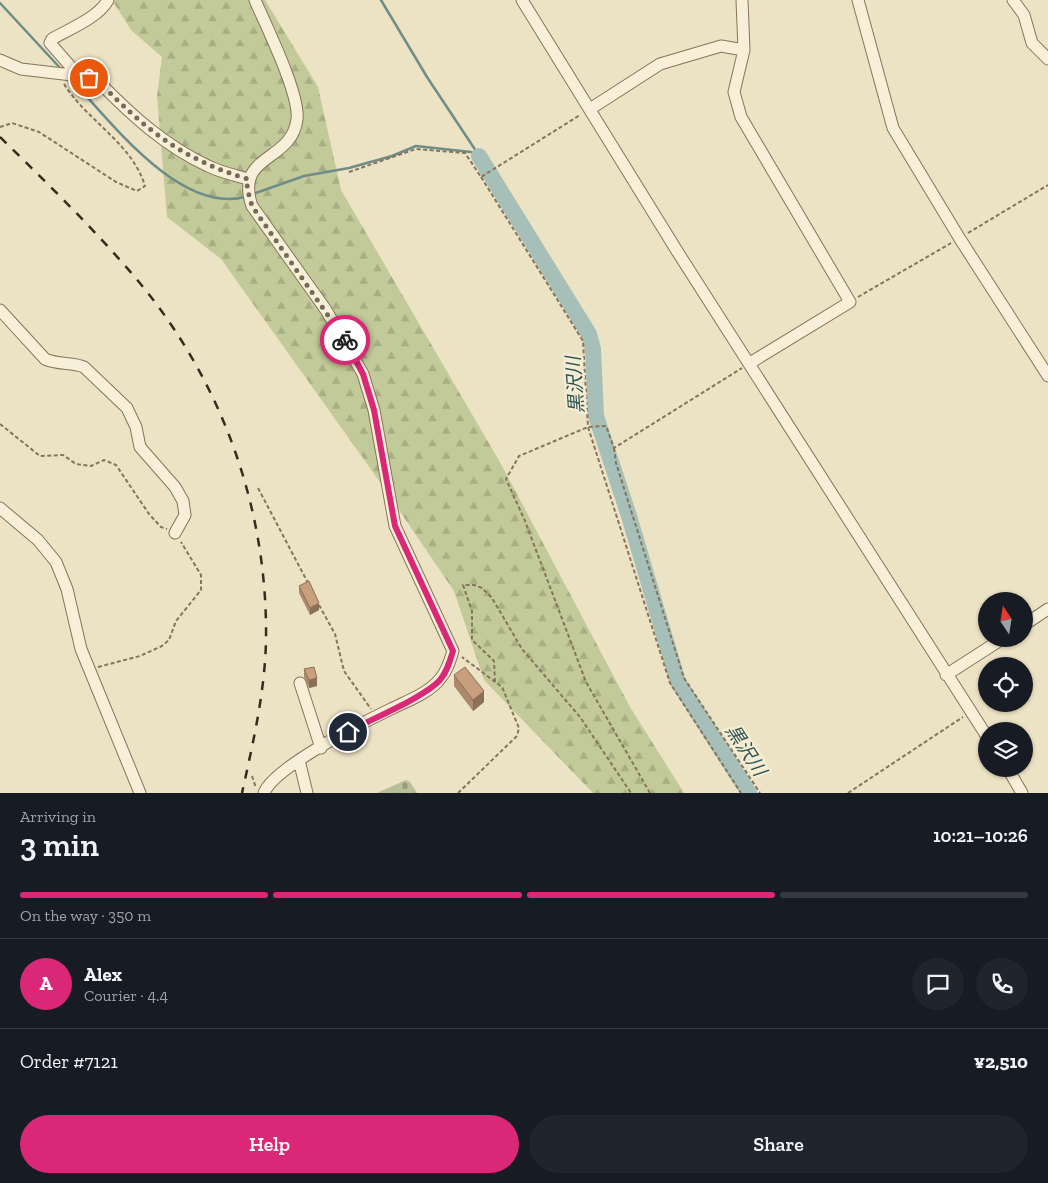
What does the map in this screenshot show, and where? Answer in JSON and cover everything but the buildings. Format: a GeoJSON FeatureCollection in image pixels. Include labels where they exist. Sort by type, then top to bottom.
{"type":"FeatureCollection","features":[{"type":"Feature","properties":{"kind":"street"},"geometry":{"type":"LineString","coordinates":[[76,75],[50,43],[52,39],[105,6],[108,0]]}},
{"type":"Feature","properties":{"kind":"street"},"geometry":{"type":"LineString","coordinates":[[256,0],[288,77],[297,118],[292,136],[253,170],[248,179],[247,188],[252,206],[326,310],[363,374],[374,410],[395,526],[453,651],[449,664],[440,680],[422,693],[375,716],[299,760],[278,776],[264,793]]}},
{"type":"Feature","properties":{"kind":"street"},"geometry":{"type":"LineString","coordinates":[[522,0],[677,251],[978,723]]}},
{"type":"Feature","properties":{"kind":"street"},"geometry":{"type":"LineString","coordinates":[[742,0],[744,50],[734,92],[741,117],[850,302],[750,363]]}},
{"type":"Feature","properties":{"kind":"street"},"geometry":{"type":"LineString","coordinates":[[858,0],[893,128],[1048,376]]}},
{"type":"Feature","properties":{"kind":"street"},"geometry":{"type":"LineString","coordinates":[[1013,0],[1024,15],[1032,43],[1048,59]]}},
{"type":"Feature","properties":{"kind":"street"},"geometry":{"type":"LineString","coordinates":[[590,109],[660,64],[721,46],[744,50]]}},
{"type":"Feature","properties":{"kind":"street"},"geometry":{"type":"LineString","coordinates":[[0,60],[21,69],[76,75],[99,82],[149,130],[209,167],[248,179]]}},
{"type":"Feature","properties":{"kind":"street"},"geometry":{"type":"LineString","coordinates":[[0,310],[45,359],[53,363],[76,364],[84,367],[126,408],[136,427],[140,447],[175,487],[182,501],[185,515],[175,532]]}},
{"type":"Feature","properties":{"kind":"street"},"geometry":{"type":"LineString","coordinates":[[0,508],[38,540],[56,562],[66,589],[81,649],[140,793]]}},
{"type":"Feature","properties":{"kind":"street"},"geometry":{"type":"LineString","coordinates":[[1033,619],[1048,610]]}},
{"type":"Feature","properties":{"kind":"street"},"geometry":{"type":"LineString","coordinates":[[946,675],[988,648]]}},
{"type":"Feature","properties":{"kind":"street"},"geometry":{"type":"LineString","coordinates":[[300,683],[321,748]]}},
{"type":"Feature","properties":{"kind":"street"},"geometry":{"type":"LineString","coordinates":[[299,760],[308,793]]}},
{"type":"Feature","properties":{"kind":"street"},"geometry":{"type":"LineString","coordinates":[[1013,777],[1022,793]]}},
{"type":"Feature","properties":{"kind":"path"},"geometry":{"type":"LineString","coordinates":[[0,127],[12,123],[39,132],[116,182],[137,191],[145,186],[135,162],[74,100],[58,73]]}},
{"type":"Feature","properties":{"kind":"path"},"geometry":{"type":"LineString","coordinates":[[483,176],[590,109]]}},
{"type":"Feature","properties":{"kind":"path"},"geometry":{"type":"LineString","coordinates":[[349,172],[416,149],[465,153],[483,176],[584,340],[588,427],[670,683],[741,793]]}},
{"type":"Feature","properties":{"kind":"path"},"geometry":{"type":"LineString","coordinates":[[850,302],[1048,185]]}},
{"type":"Feature","properties":{"kind":"path"},"geometry":{"type":"LineString","coordinates":[[614,448],[750,363]]}},
{"type":"Feature","properties":{"kind":"path"},"geometry":{"type":"LineString","coordinates":[[0,424],[40,456],[64,455],[76,464],[91,466],[104,460],[116,465],[149,514],[161,527],[175,532],[201,575],[201,590],[176,621],[168,640],[162,646],[140,656],[89,670]]}},
{"type":"Feature","properties":{"kind":"path"},"geometry":{"type":"LineString","coordinates":[[650,793],[586,682],[525,521],[506,479],[519,456],[592,426],[606,426],[684,678],[760,793]]}},
{"type":"Feature","properties":{"kind":"path"},"geometry":{"type":"LineString","coordinates":[[258,488],[308,583]]}},
{"type":"Feature","properties":{"kind":"path"},"geometry":{"type":"LineString","coordinates":[[495,682],[494,661],[472,640],[472,611],[463,585],[474,585],[482,588],[492,598],[522,649],[580,717],[631,793]]}},
{"type":"Feature","properties":{"kind":"path"},"geometry":{"type":"LineString","coordinates":[[317,600],[334,634],[344,671],[375,716]]}},
{"type":"Feature","properties":{"kind":"path"},"geometry":{"type":"LineString","coordinates":[[453,651],[502,687],[519,728],[516,736],[458,793]]}},
{"type":"Feature","properties":{"kind":"path"},"geometry":{"type":"LineString","coordinates":[[848,793],[971,712]]}},
{"type":"Feature","properties":{"kind":"path"},"geometry":{"type":"LineString","coordinates":[[252,776],[257,793]]}},
{"type":"Feature","properties":{"kind":"green space"},"geometry":{"type":"Polygon","coordinates":[[[112,0],[265,0],[318,87],[341,190],[501,464],[630,707],[684,793],[593,793],[484,680],[454,591],[380,482],[221,259],[167,217],[157,96],[162,57],[131,30],[112,0]]]}},
{"type":"Feature","properties":{"kind":"green space"},"geometry":{"type":"Polygon","coordinates":[[[406,780],[410,782],[417,793],[377,793],[406,780]]]}},
{"type":"Feature","properties":{"kind":"waterway","name":"黒沢川"},"geometry":{"type":"LineString","coordinates":[[381,0],[427,77],[478,154]]}},
{"type":"Feature","properties":{"kind":"waterway"},"geometry":{"type":"LineString","coordinates":[[0,3],[62,70]]}},
{"type":"Feature","properties":{"kind":"waterway"},"geometry":{"type":"LineString","coordinates":[[71,79],[127,140],[149,161],[173,179],[198,192],[223,199],[248,196]]}},
{"type":"Feature","properties":{"kind":"waterway"},"geometry":{"type":"LineString","coordinates":[[253,194],[304,176],[349,168],[392,156],[416,146],[471,152],[479,156]]}},
{"type":"Feature","properties":{"kind":"waterway","name":"黒沢川"},"geometry":{"type":"LineString","coordinates":[[479,156],[589,334],[593,349],[596,416],[629,516],[678,682],[749,793]]}},
{"type":"Feature","properties":{"kind":"railway"},"geometry":{"type":"LineString","coordinates":[[0,137],[102,240],[134,276],[164,315],[191,357],[214,400],[233,446],[248,493],[258,541],[264,590],[266,640],[261,698],[242,793]]}},
{"type":"Feature","properties":{"kind":"way so far"},"geometry":{"type":"LineString","coordinates":[[89,78],[99,82],[149,130],[194,159],[209,167],[248,179],[247,188],[252,206],[297,267],[345,340]]}},
{"type":"Feature","properties":{"kind":"route"},"geometry":{"type":"LineString","coordinates":[[345,340],[363,374],[374,410],[387,471],[395,526],[453,651],[449,664],[440,680],[422,693],[375,716],[348,732]]}}]}
